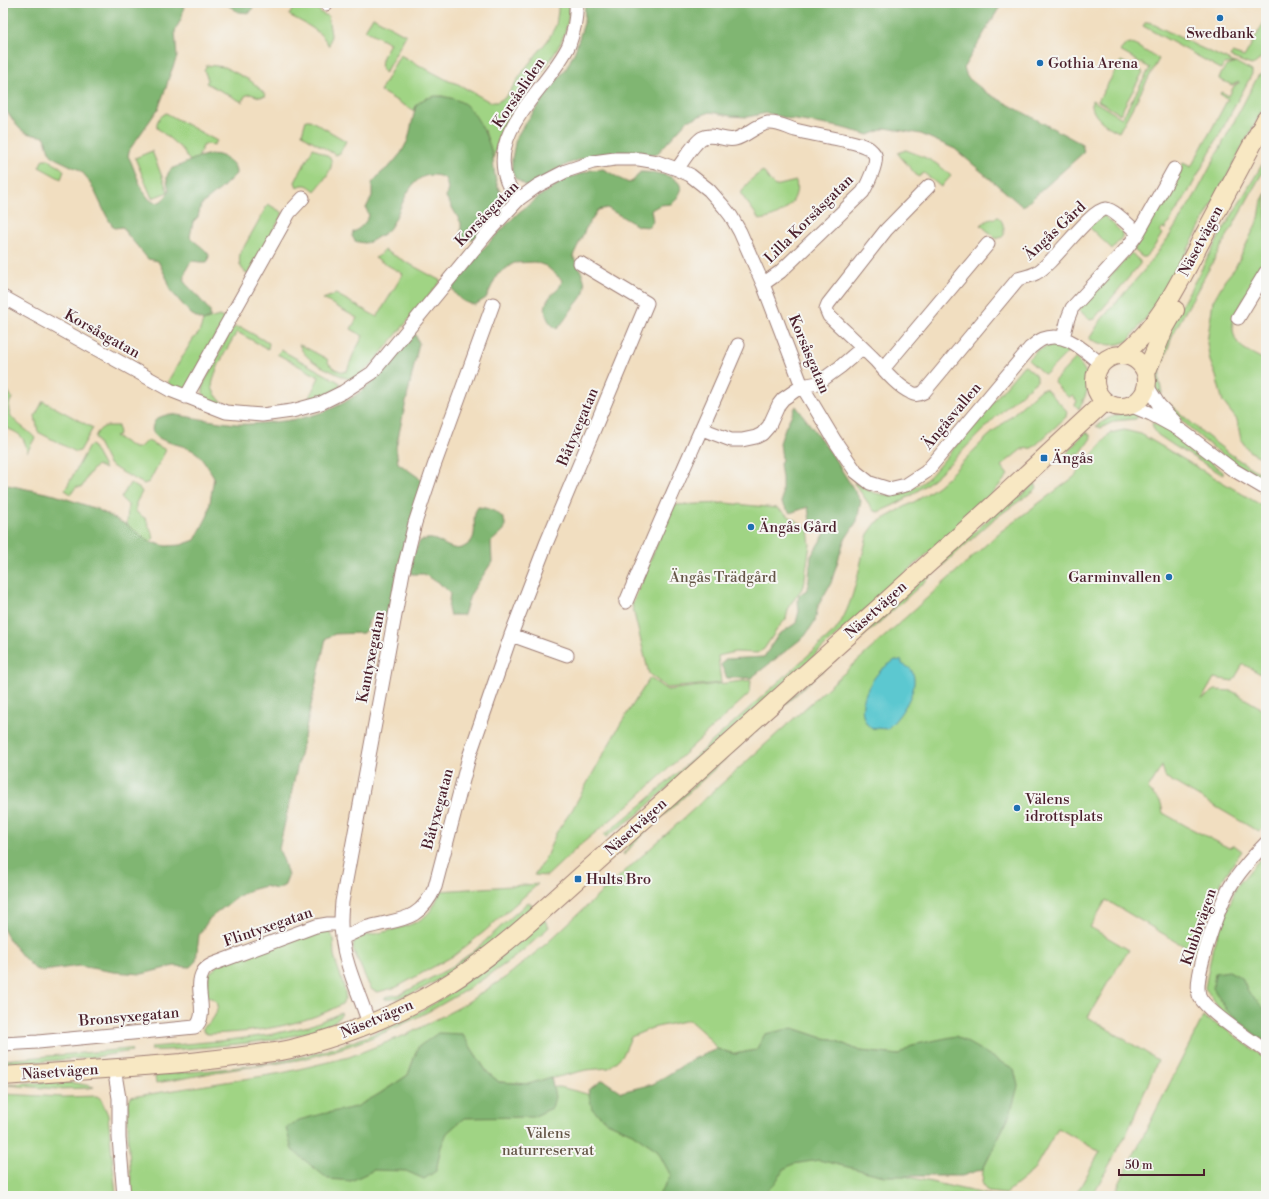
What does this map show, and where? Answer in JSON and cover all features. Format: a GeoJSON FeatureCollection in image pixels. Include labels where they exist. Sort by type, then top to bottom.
{"type":"FeatureCollection","features":[{"type":"Feature","properties":{"kind":"street","name":"Korsåsliden"},"geometry":{"type":"LineString","coordinates":[[519,199],[507,183],[504,172],[503,159],[506,140],[513,125],[561,58],[568,45],[573,32],[576,16],[576,3]]}},
{"type":"Feature","properties":{"kind":"street","name":"Näsetvägen"},"geometry":{"type":"LineString","coordinates":[[1124,355],[1143,337],[1164,308],[1184,274],[1266,119]]}},
{"type":"Feature","properties":{"kind":"street","name":"Lilla Korsåsgatan"},"geometry":{"type":"LineString","coordinates":[[677,169],[702,138],[713,136],[734,139],[768,123],[782,125],[871,149],[876,162],[863,192],[780,272],[763,284]]}},
{"type":"Feature","properties":{"kind":"street","name":"Näsetvägen"},"geometry":{"type":"LineString","coordinates":[[1147,379],[1164,329],[1266,144]]}},
{"type":"Feature","properties":{"kind":"street","name":"Korsåsgatan"},"geometry":{"type":"LineString","coordinates":[[3,297],[170,390],[186,397],[226,412],[262,415],[292,411],[316,405],[343,392],[372,373],[489,231],[519,199],[538,186],[566,171],[593,162],[615,159],[639,159],[657,162],[690,175],[709,190],[724,207],[740,232],[763,284],[802,386],[835,441],[856,472]]}},
{"type":"Feature","properties":{"kind":"street"},"geometry":{"type":"LineString","coordinates":[[1101,364],[1079,347],[1063,338],[1068,318],[1072,308],[1127,248],[1138,233],[1174,169]]}},
{"type":"Feature","properties":{"kind":"street","name":"Ängås Gård"},"geometry":{"type":"LineString","coordinates":[[929,186],[886,230],[828,304],[826,309],[829,316],[862,348],[909,392],[914,394],[921,394],[924,392],[1018,279],[1035,274],[1099,211],[1105,209],[1112,211],[1138,233]]}},
{"type":"Feature","properties":{"kind":"street"},"geometry":{"type":"LineString","coordinates":[[186,397],[289,212],[303,198]]}},
{"type":"Feature","properties":{"kind":"street"},"geometry":{"type":"LineString","coordinates":[[883,368],[988,244]]}},
{"type":"Feature","properties":{"kind":"street","name":"Båtyxegatan"},"geometry":{"type":"LineString","coordinates":[[342,938],[364,928],[402,920],[415,914],[430,898],[435,887],[469,757],[511,635],[546,544],[647,303],[580,263]]}},
{"type":"Feature","properties":{"kind":"street"},"geometry":{"type":"LineString","coordinates":[[1238,318],[1266,272]]}},
{"type":"Feature","properties":{"kind":"street","name":"Kantyxegatan"},"geometry":{"type":"LineString","coordinates":[[369,1024],[350,970],[342,938],[340,924],[342,902],[403,572],[415,523],[434,466],[493,304]]}},
{"type":"Feature","properties":{"kind":"street","name":"Ängåsvallen"},"geometry":{"type":"LineString","coordinates":[[856,472],[870,483],[889,489],[906,485],[926,472],[1030,348],[1043,339],[1063,338]]}},
{"type":"Feature","properties":{"kind":"street"},"geometry":{"type":"LineString","coordinates":[[626,602],[658,525],[702,429],[738,345]]}},
{"type":"Feature","properties":{"kind":"street"},"geometry":{"type":"LineString","coordinates":[[702,429],[731,440],[742,440],[762,434],[769,426],[779,404],[783,399],[802,386],[818,383],[862,348]]}},
{"type":"Feature","properties":{"kind":"street"},"geometry":{"type":"LineString","coordinates":[[1147,379],[1142,398],[1132,406],[1124,408],[1117,408],[1104,402],[1095,388],[1096,372],[1101,364],[1111,357],[1124,355],[1131,356],[1138,360],[1143,366],[1147,379],[1159,404],[1182,431]]}},
{"type":"Feature","properties":{"kind":"street","name":"Näsetvägen"},"geometry":{"type":"LineString","coordinates":[[3,1076],[233,1058],[294,1049],[332,1038],[369,1024],[413,1004],[446,986],[477,966],[508,941],[989,509],[1104,402]]}},
{"type":"Feature","properties":{"kind":"street"},"geometry":{"type":"LineString","coordinates":[[1132,406],[1151,414],[1182,431],[1232,469],[1266,489]]}},
{"type":"Feature","properties":{"kind":"street"},"geometry":{"type":"LineString","coordinates":[[511,635],[567,656]]}},
{"type":"Feature","properties":{"kind":"street","name":"Klubbvägen"},"geometry":{"type":"LineString","coordinates":[[1266,843],[1232,883],[1219,908],[1201,966],[1198,983],[1199,996],[1207,1006],[1215,1014],[1266,1051]]}},
{"type":"Feature","properties":{"kind":"street","name":"Flintyxegatan"},"geometry":{"type":"LineString","coordinates":[[207,967],[316,926],[340,924]]}},
{"type":"Feature","properties":{"kind":"street","name":"Bronsyxegatan"},"geometry":{"type":"LineString","coordinates":[[3,1044],[195,1027],[201,1019],[200,979],[203,971],[207,967]]}},
{"type":"Feature","properties":{"kind":"street"},"geometry":{"type":"LineString","coordinates":[[114,1068],[118,1093],[119,1138],[124,1196]]}},
{"type":"Feature","properties":{"kind":"green space"},"geometry":{"type":"Polygon","coordinates":[[[3,3],[182,3],[184,5],[182,17],[175,31],[177,57],[166,88],[158,109],[130,149],[128,156],[144,191],[149,199],[155,202],[162,201],[169,192],[167,176],[170,170],[175,167],[210,154],[222,156],[234,165],[236,174],[201,205],[198,217],[193,222],[190,237],[209,255],[208,262],[192,261],[190,263],[186,271],[185,283],[210,311],[210,318],[203,321],[191,314],[170,290],[168,281],[158,261],[148,259],[123,227],[114,228],[87,177],[78,169],[50,154],[45,137],[20,129],[8,113],[3,109],[3,3]]]}},
{"type":"Feature","properties":{"kind":"green space"},"geometry":{"type":"Polygon","coordinates":[[[225,3],[250,3],[253,7],[250,13],[238,12],[225,3]]]}},
{"type":"Feature","properties":{"kind":"green space"},"geometry":{"type":"Polygon","coordinates":[[[558,3],[568,3],[567,24],[560,44],[504,125],[493,159],[485,131],[443,96],[429,98],[422,101],[414,111],[380,91],[400,55],[490,102],[497,102],[506,97],[527,66],[548,40],[556,25],[558,3]]]}},
{"type":"Feature","properties":{"kind":"green space"},"geometry":{"type":"Polygon","coordinates":[[[585,3],[1002,3],[964,67],[967,77],[987,93],[1082,144],[1084,152],[1023,207],[955,149],[921,134],[886,128],[869,135],[839,127],[790,119],[767,113],[747,117],[710,112],[687,121],[656,155],[622,152],[589,157],[563,166],[528,187],[515,178],[512,170],[512,159],[516,138],[567,67],[575,51],[584,23],[585,3]]]}},
{"type":"Feature","properties":{"kind":"green space"},"geometry":{"type":"Polygon","coordinates":[[[316,6],[318,10],[328,16],[331,35],[329,46],[326,40],[317,32],[289,15],[293,9],[316,6]]]}},
{"type":"Feature","properties":{"kind":"green space"},"geometry":{"type":"Polygon","coordinates":[[[373,17],[406,35],[385,73],[381,66],[384,54],[390,43],[365,30],[373,17]]]}},
{"type":"Feature","properties":{"kind":"green space"},"geometry":{"type":"Polygon","coordinates":[[[1266,19],[1267,45],[1258,61],[1251,65],[1230,57],[1232,53],[1244,57],[1266,19]]]}},
{"type":"Feature","properties":{"kind":"green space"},"geometry":{"type":"Polygon","coordinates":[[[1149,22],[1235,63],[1224,64],[1221,69],[1143,26],[1145,23],[1149,22]]]}},
{"type":"Feature","properties":{"kind":"green space"},"geometry":{"type":"Polygon","coordinates":[[[1131,43],[1159,59],[1119,132],[1104,124],[1100,120],[1093,111],[1092,100],[1122,118],[1150,68],[1120,51],[1126,44],[1131,43]]]}},
{"type":"Feature","properties":{"kind":"green space"},"geometry":{"type":"Polygon","coordinates":[[[1121,61],[1143,72],[1120,114],[1098,101],[1121,61]]]}},
{"type":"Feature","properties":{"kind":"green space"},"geometry":{"type":"Polygon","coordinates":[[[1237,63],[1252,71],[1252,74],[1189,191],[1165,229],[1162,228],[1160,232],[1162,234],[1152,250],[1145,257],[1142,257],[1134,249],[1177,178],[1183,163],[1191,167],[1228,99],[1220,94],[1221,92],[1229,96],[1234,86],[1239,83],[1232,85],[1219,79],[1225,68],[1237,63]]]}},
{"type":"Feature","properties":{"kind":"green space"},"geometry":{"type":"Polygon","coordinates":[[[207,65],[225,67],[251,81],[266,96],[260,97],[250,94],[245,96],[242,102],[206,83],[208,80],[204,70],[207,65]]]}},
{"type":"Feature","properties":{"kind":"green space"},"geometry":{"type":"Polygon","coordinates":[[[1261,74],[1266,77],[1266,103],[1163,296],[1128,341],[1110,345],[1089,339],[1101,320],[1146,268],[1168,238],[1197,192],[1258,76],[1261,74]]]}},
{"type":"Feature","properties":{"kind":"green space"},"geometry":{"type":"Polygon","coordinates":[[[435,96],[448,97],[460,101],[467,106],[476,117],[490,146],[496,181],[505,200],[503,205],[475,238],[465,241],[461,238],[461,223],[446,197],[448,188],[445,178],[433,175],[424,177],[416,182],[410,190],[387,231],[369,242],[364,243],[355,241],[352,236],[353,232],[366,221],[369,216],[366,208],[372,196],[372,183],[401,153],[408,140],[416,105],[424,99],[435,96]]]}},
{"type":"Feature","properties":{"kind":"green space"},"geometry":{"type":"Polygon","coordinates":[[[166,113],[217,141],[214,145],[207,144],[203,146],[198,158],[190,161],[182,149],[157,128],[159,119],[166,113]]]}},
{"type":"Feature","properties":{"kind":"green space"},"geometry":{"type":"Polygon","coordinates":[[[306,120],[310,120],[346,141],[340,153],[336,155],[302,134],[306,120]]]}},
{"type":"Feature","properties":{"kind":"green space"},"geometry":{"type":"Polygon","coordinates":[[[313,148],[330,158],[332,161],[330,170],[315,191],[306,185],[297,187],[295,182],[313,148]]]}},
{"type":"Feature","properties":{"kind":"green space"},"geometry":{"type":"Polygon","coordinates":[[[906,150],[935,163],[951,176],[941,187],[924,173],[918,177],[898,153],[906,150]]]}},
{"type":"Feature","properties":{"kind":"green space"},"geometry":{"type":"Polygon","coordinates":[[[152,151],[168,192],[152,198],[135,158],[152,151]]]}},
{"type":"Feature","properties":{"kind":"green space"},"geometry":{"type":"Polygon","coordinates":[[[1266,158],[1266,166],[1173,334],[1161,368],[1159,379],[1162,393],[1160,396],[1154,385],[1153,374],[1172,323],[1219,237],[1266,158]]]}},
{"type":"Feature","properties":{"kind":"green space"},"geometry":{"type":"Polygon","coordinates":[[[43,159],[49,159],[64,171],[61,179],[39,167],[43,159]]]}},
{"type":"Feature","properties":{"kind":"green space"},"geometry":{"type":"Polygon","coordinates":[[[603,169],[629,183],[634,180],[640,172],[660,174],[675,179],[681,188],[677,199],[671,204],[660,205],[651,210],[653,221],[649,227],[638,226],[607,208],[598,210],[586,228],[573,256],[583,276],[585,286],[584,291],[580,300],[557,329],[550,323],[546,315],[545,307],[551,295],[560,286],[562,280],[546,266],[535,262],[514,263],[497,275],[486,298],[475,305],[464,301],[456,295],[452,288],[466,268],[518,213],[564,180],[591,170],[603,169]]]}},
{"type":"Feature","properties":{"kind":"green space"},"geometry":{"type":"Polygon","coordinates":[[[763,171],[775,186],[796,181],[797,189],[792,202],[781,213],[767,219],[759,220],[741,194],[750,181],[763,171]]]}},
{"type":"Feature","properties":{"kind":"green space"},"geometry":{"type":"Polygon","coordinates":[[[1266,193],[1266,261],[1233,317],[1233,327],[1236,341],[1245,349],[1266,361],[1266,460],[1249,451],[1241,440],[1237,420],[1223,402],[1210,361],[1207,343],[1213,301],[1225,280],[1235,268],[1259,218],[1262,200],[1266,193]]]}},
{"type":"Feature","properties":{"kind":"green space"},"geometry":{"type":"Polygon","coordinates":[[[268,204],[283,213],[248,275],[239,261],[240,254],[268,204]]]}},
{"type":"Feature","properties":{"kind":"green space"},"geometry":{"type":"Polygon","coordinates":[[[1104,215],[1122,233],[1122,237],[1112,249],[1089,227],[1104,215]]]}},
{"type":"Feature","properties":{"kind":"green space"},"geometry":{"type":"Polygon","coordinates":[[[998,217],[1003,223],[1004,235],[996,239],[981,225],[988,220],[998,217]]]}},
{"type":"Feature","properties":{"kind":"green space"},"geometry":{"type":"Polygon","coordinates":[[[384,250],[441,281],[372,364],[356,379],[343,377],[324,368],[306,356],[299,344],[327,359],[329,364],[335,369],[343,372],[347,371],[363,336],[351,329],[357,318],[323,299],[336,294],[377,317],[403,274],[375,258],[384,250]]]}},
{"type":"Feature","properties":{"kind":"green space"},"geometry":{"type":"Polygon","coordinates":[[[1131,253],[1140,261],[1140,264],[1094,319],[1090,320],[1079,310],[1131,253]]]}},
{"type":"Feature","properties":{"kind":"green space"},"geometry":{"type":"Polygon","coordinates":[[[219,316],[225,319],[187,388],[178,390],[170,386],[168,381],[193,339],[199,333],[203,321],[219,316]]]}},
{"type":"Feature","properties":{"kind":"green space"},"geometry":{"type":"Polygon","coordinates":[[[235,327],[242,328],[269,343],[268,349],[237,332],[217,369],[212,385],[214,392],[224,405],[208,400],[203,393],[203,385],[230,332],[235,327]]]}},
{"type":"Feature","properties":{"kind":"green space"},"geometry":{"type":"Polygon","coordinates":[[[415,334],[419,343],[396,447],[398,463],[418,477],[423,483],[403,547],[388,614],[373,617],[369,621],[363,633],[335,634],[326,638],[279,849],[288,876],[284,886],[276,889],[265,886],[250,890],[237,897],[210,918],[199,935],[196,961],[190,967],[174,966],[142,974],[114,972],[79,966],[43,971],[35,969],[10,941],[3,929],[3,484],[55,495],[97,509],[127,525],[150,542],[166,546],[181,545],[195,540],[208,515],[214,477],[198,454],[183,446],[164,441],[155,435],[152,430],[156,420],[170,414],[237,424],[255,424],[302,418],[329,410],[342,404],[366,387],[387,367],[415,334]]]}},
{"type":"Feature","properties":{"kind":"green space"},"geometry":{"type":"Polygon","coordinates":[[[1048,346],[1058,346],[1068,352],[1047,373],[1044,374],[1028,360],[1036,351],[1048,346]]]}},
{"type":"Feature","properties":{"kind":"green space"},"geometry":{"type":"Polygon","coordinates":[[[281,350],[339,382],[341,387],[306,404],[319,377],[277,354],[281,350]]]}},
{"type":"Feature","properties":{"kind":"green space"},"geometry":{"type":"Polygon","coordinates":[[[1076,358],[1088,377],[1088,388],[1079,409],[1075,405],[1077,401],[1072,395],[1069,398],[1054,383],[1055,380],[1076,358]]]}},
{"type":"Feature","properties":{"kind":"green space"},"geometry":{"type":"Polygon","coordinates":[[[1024,365],[1037,376],[1037,381],[1001,412],[946,467],[922,488],[894,505],[878,512],[874,511],[854,483],[855,482],[865,489],[885,495],[905,492],[923,482],[932,474],[1024,365]]]}},
{"type":"Feature","properties":{"kind":"green space"},"geometry":{"type":"Polygon","coordinates":[[[1041,389],[1046,389],[1067,411],[1066,417],[1032,448],[1022,449],[1001,466],[1008,475],[987,500],[637,815],[606,837],[604,835],[645,802],[835,631],[847,610],[858,576],[868,534],[876,523],[919,499],[938,486],[983,441],[1041,389]]]}},
{"type":"Feature","properties":{"kind":"green space"},"geometry":{"type":"Polygon","coordinates":[[[8,391],[12,398],[9,405],[11,416],[35,438],[27,452],[25,442],[20,435],[3,427],[3,401],[8,391]]]}},
{"type":"Feature","properties":{"kind":"green space"},"geometry":{"type":"Polygon","coordinates":[[[43,401],[93,428],[80,451],[76,452],[38,432],[35,416],[43,401]]]}},
{"type":"Feature","properties":{"kind":"green space"},"geometry":{"type":"Polygon","coordinates":[[[1168,403],[1227,452],[1266,476],[1266,482],[1213,448],[1167,405],[1168,403]]]}},
{"type":"Feature","properties":{"kind":"green space"},"geometry":{"type":"Polygon","coordinates":[[[796,406],[831,453],[861,501],[857,521],[844,541],[831,583],[818,606],[815,621],[805,636],[751,678],[727,678],[721,665],[725,659],[764,657],[778,635],[796,623],[799,611],[799,595],[808,589],[811,556],[830,525],[811,528],[808,507],[790,513],[782,503],[782,478],[780,464],[782,459],[780,443],[785,428],[796,406]]]}},
{"type":"Feature","properties":{"kind":"green space"},"geometry":{"type":"Polygon","coordinates":[[[1125,412],[1139,415],[1136,419],[1115,421],[1101,428],[1096,426],[1109,418],[1125,412]]]}},
{"type":"Feature","properties":{"kind":"green space"},"geometry":{"type":"Polygon","coordinates":[[[1152,422],[1177,435],[1223,472],[1223,475],[1158,435],[1152,422]]]}},
{"type":"Feature","properties":{"kind":"green space"},"geometry":{"type":"Polygon","coordinates":[[[107,426],[118,426],[119,435],[115,436],[134,448],[139,448],[148,441],[166,450],[149,482],[144,484],[109,464],[95,437],[100,430],[107,426]]]}},
{"type":"Feature","properties":{"kind":"green space","name":"Välens naturreservat"},"geometry":{"type":"Polygon","coordinates":[[[1124,430],[1141,434],[1266,508],[1266,677],[1243,664],[1233,681],[1214,678],[1202,699],[1215,690],[1232,691],[1266,711],[1266,826],[1259,832],[1165,777],[1162,766],[1148,789],[1161,803],[1163,813],[1229,848],[1234,845],[1242,851],[1220,883],[1210,905],[1194,952],[1106,900],[1090,927],[1129,950],[1088,1017],[1158,1060],[1127,1133],[1092,1196],[1075,1196],[1100,1152],[1058,1128],[1033,1171],[1005,1194],[988,1192],[982,1185],[983,1169],[1011,1112],[928,1043],[912,1045],[899,1055],[860,1051],[832,1039],[823,1038],[793,1028],[756,1050],[735,1054],[717,1049],[707,1036],[689,1020],[652,1028],[631,1037],[623,1055],[609,1068],[586,1070],[529,1084],[499,1082],[487,1072],[462,1034],[418,1047],[408,1075],[376,1096],[560,1087],[883,1171],[993,1196],[132,1196],[128,1135],[128,1104],[131,1097],[282,1073],[349,1057],[408,1034],[460,1007],[506,977],[547,943],[1000,532],[1074,477],[1110,433],[1124,430]]]}},
{"type":"Feature","properties":{"kind":"green space"},"geometry":{"type":"Polygon","coordinates":[[[1086,432],[1091,438],[1080,454],[1079,455],[1076,453],[1066,461],[1062,460],[1077,441],[1086,432]]]}},
{"type":"Feature","properties":{"kind":"green space"},"geometry":{"type":"Polygon","coordinates":[[[92,445],[105,469],[97,465],[89,474],[82,487],[76,487],[71,494],[65,490],[89,446],[92,445]]]}},
{"type":"Feature","properties":{"kind":"green space"},"geometry":{"type":"Polygon","coordinates":[[[130,483],[142,492],[136,503],[136,512],[146,519],[154,538],[150,542],[127,525],[128,505],[121,498],[130,483]]]}},
{"type":"Feature","properties":{"kind":"green space"},"geometry":{"type":"Polygon","coordinates":[[[1035,483],[1037,488],[1035,490],[994,519],[881,621],[813,679],[638,839],[624,855],[623,854],[635,838],[1002,507],[1022,495],[1035,483]]]}},
{"type":"Feature","properties":{"kind":"green space","name":"Ängås Trädgård"},"geometry":{"type":"Polygon","coordinates":[[[725,503],[777,508],[808,529],[810,545],[804,586],[789,606],[786,619],[764,649],[757,653],[735,652],[718,656],[721,683],[667,688],[649,674],[632,605],[673,505],[725,503]]]}},
{"type":"Feature","properties":{"kind":"green space"},"geometry":{"type":"Polygon","coordinates":[[[478,507],[490,509],[501,516],[504,519],[505,528],[491,542],[492,562],[470,595],[464,615],[450,615],[448,609],[450,593],[443,586],[424,574],[411,574],[414,553],[420,541],[426,539],[436,540],[458,549],[467,545],[473,538],[474,517],[478,507]]]}},
{"type":"Feature","properties":{"kind":"green space"},"geometry":{"type":"Polygon","coordinates":[[[650,678],[667,690],[751,680],[750,693],[630,804],[579,846],[547,876],[534,875],[546,857],[556,833],[572,810],[621,723],[650,678]]]}},
{"type":"Feature","properties":{"kind":"green space"},"geometry":{"type":"Polygon","coordinates":[[[1266,852],[1266,1046],[1222,1013],[1205,988],[1213,946],[1237,886],[1266,852]]]}},
{"type":"Feature","properties":{"kind":"green space"},"geometry":{"type":"Polygon","coordinates":[[[538,884],[485,931],[455,955],[397,987],[378,992],[372,990],[353,949],[354,942],[358,937],[392,930],[416,922],[428,914],[440,891],[538,884]]]}},
{"type":"Feature","properties":{"kind":"green space"},"geometry":{"type":"Polygon","coordinates":[[[528,902],[534,907],[516,924],[487,947],[451,972],[414,993],[398,998],[385,999],[385,997],[401,994],[450,968],[474,951],[528,902]]]}},
{"type":"Feature","properties":{"kind":"green space"},"geometry":{"type":"Polygon","coordinates":[[[544,919],[549,927],[525,949],[489,975],[459,994],[417,1018],[395,1028],[350,1046],[303,1059],[156,1083],[155,1077],[158,1075],[281,1061],[325,1051],[368,1036],[410,1017],[449,994],[544,919]]]}},
{"type":"Feature","properties":{"kind":"green space"},"geometry":{"type":"Polygon","coordinates":[[[327,929],[330,931],[332,937],[334,955],[345,992],[345,998],[342,1004],[311,1018],[276,1027],[241,1032],[207,1034],[203,1031],[203,1028],[215,1015],[218,1004],[213,999],[204,995],[205,977],[221,963],[327,929]]]}},
{"type":"Feature","properties":{"kind":"green space"},"geometry":{"type":"Polygon","coordinates":[[[1229,971],[1242,978],[1248,992],[1266,1010],[1266,1043],[1226,1009],[1213,988],[1215,973],[1229,971]]]}},
{"type":"Feature","properties":{"kind":"green space"},"geometry":{"type":"Polygon","coordinates":[[[341,1013],[342,1014],[334,1022],[328,1025],[315,1030],[285,1037],[208,1047],[150,1050],[152,1047],[268,1035],[309,1026],[341,1013]]]}},
{"type":"Feature","properties":{"kind":"green space"},"geometry":{"type":"Polygon","coordinates":[[[1203,1017],[1224,1028],[1266,1059],[1266,1196],[1113,1196],[1203,1017]]]}},
{"type":"Feature","properties":{"kind":"green space"},"geometry":{"type":"Polygon","coordinates":[[[793,1028],[823,1038],[832,1039],[860,1051],[899,1055],[912,1045],[956,1036],[1014,1069],[1018,1086],[1011,1112],[983,1169],[962,1176],[884,1176],[819,1160],[793,1164],[784,1169],[775,1183],[762,1196],[658,1196],[671,1176],[657,1150],[632,1133],[607,1122],[592,1109],[588,1090],[603,1080],[621,1092],[653,1084],[693,1059],[717,1049],[735,1054],[756,1050],[765,1034],[793,1028]]]}},
{"type":"Feature","properties":{"kind":"green space"},"geometry":{"type":"Polygon","coordinates":[[[438,1033],[462,1034],[487,1072],[499,1082],[529,1084],[551,1077],[555,1097],[552,1108],[533,1117],[464,1118],[447,1133],[441,1147],[436,1171],[424,1179],[406,1171],[374,1170],[351,1181],[328,1179],[292,1150],[286,1128],[299,1120],[356,1107],[379,1094],[408,1075],[418,1047],[438,1033]]]}},
{"type":"Feature","properties":{"kind":"green space"},"geometry":{"type":"Polygon","coordinates":[[[131,1049],[132,1051],[94,1057],[3,1065],[3,1060],[131,1049]]]}},
{"type":"Feature","properties":{"kind":"green space"},"geometry":{"type":"Polygon","coordinates":[[[23,1083],[77,1083],[94,1087],[57,1089],[8,1085],[23,1083]]]}},
{"type":"Feature","properties":{"kind":"green space"},"geometry":{"type":"Polygon","coordinates":[[[3,1094],[63,1097],[97,1096],[101,1099],[108,1115],[116,1196],[3,1196],[3,1094]]]}},
{"type":"Feature","properties":{"kind":"water"},"geometry":{"type":"Polygon","coordinates":[[[895,660],[902,661],[902,664],[912,671],[914,686],[903,711],[887,729],[872,729],[866,723],[863,716],[862,708],[866,692],[880,671],[895,660]]]}},
{"type":"Feature","properties":{"kind":"place","name":"Swedbank"},"geometry":{"type":"Point","coordinates":[1220,18]}},
{"type":"Feature","properties":{"kind":"place","name":"Gothia Arena"},"geometry":{"type":"Point","coordinates":[1040,63]}},
{"type":"Feature","properties":{"kind":"place","name":"Ängås"},"geometry":{"type":"Point","coordinates":[1044,458]}},
{"type":"Feature","properties":{"kind":"place","name":"Ängås Gård"},"geometry":{"type":"Point","coordinates":[751,527]}},
{"type":"Feature","properties":{"kind":"place","name":"Garminvallen"},"geometry":{"type":"Point","coordinates":[1169,577]}},
{"type":"Feature","properties":{"kind":"place","name":"Välens idrottsplats"},"geometry":{"type":"Point","coordinates":[1017,808]}},
{"type":"Feature","properties":{"kind":"place","name":"Hults Bro"},"geometry":{"type":"Point","coordinates":[578,879]}}]}
